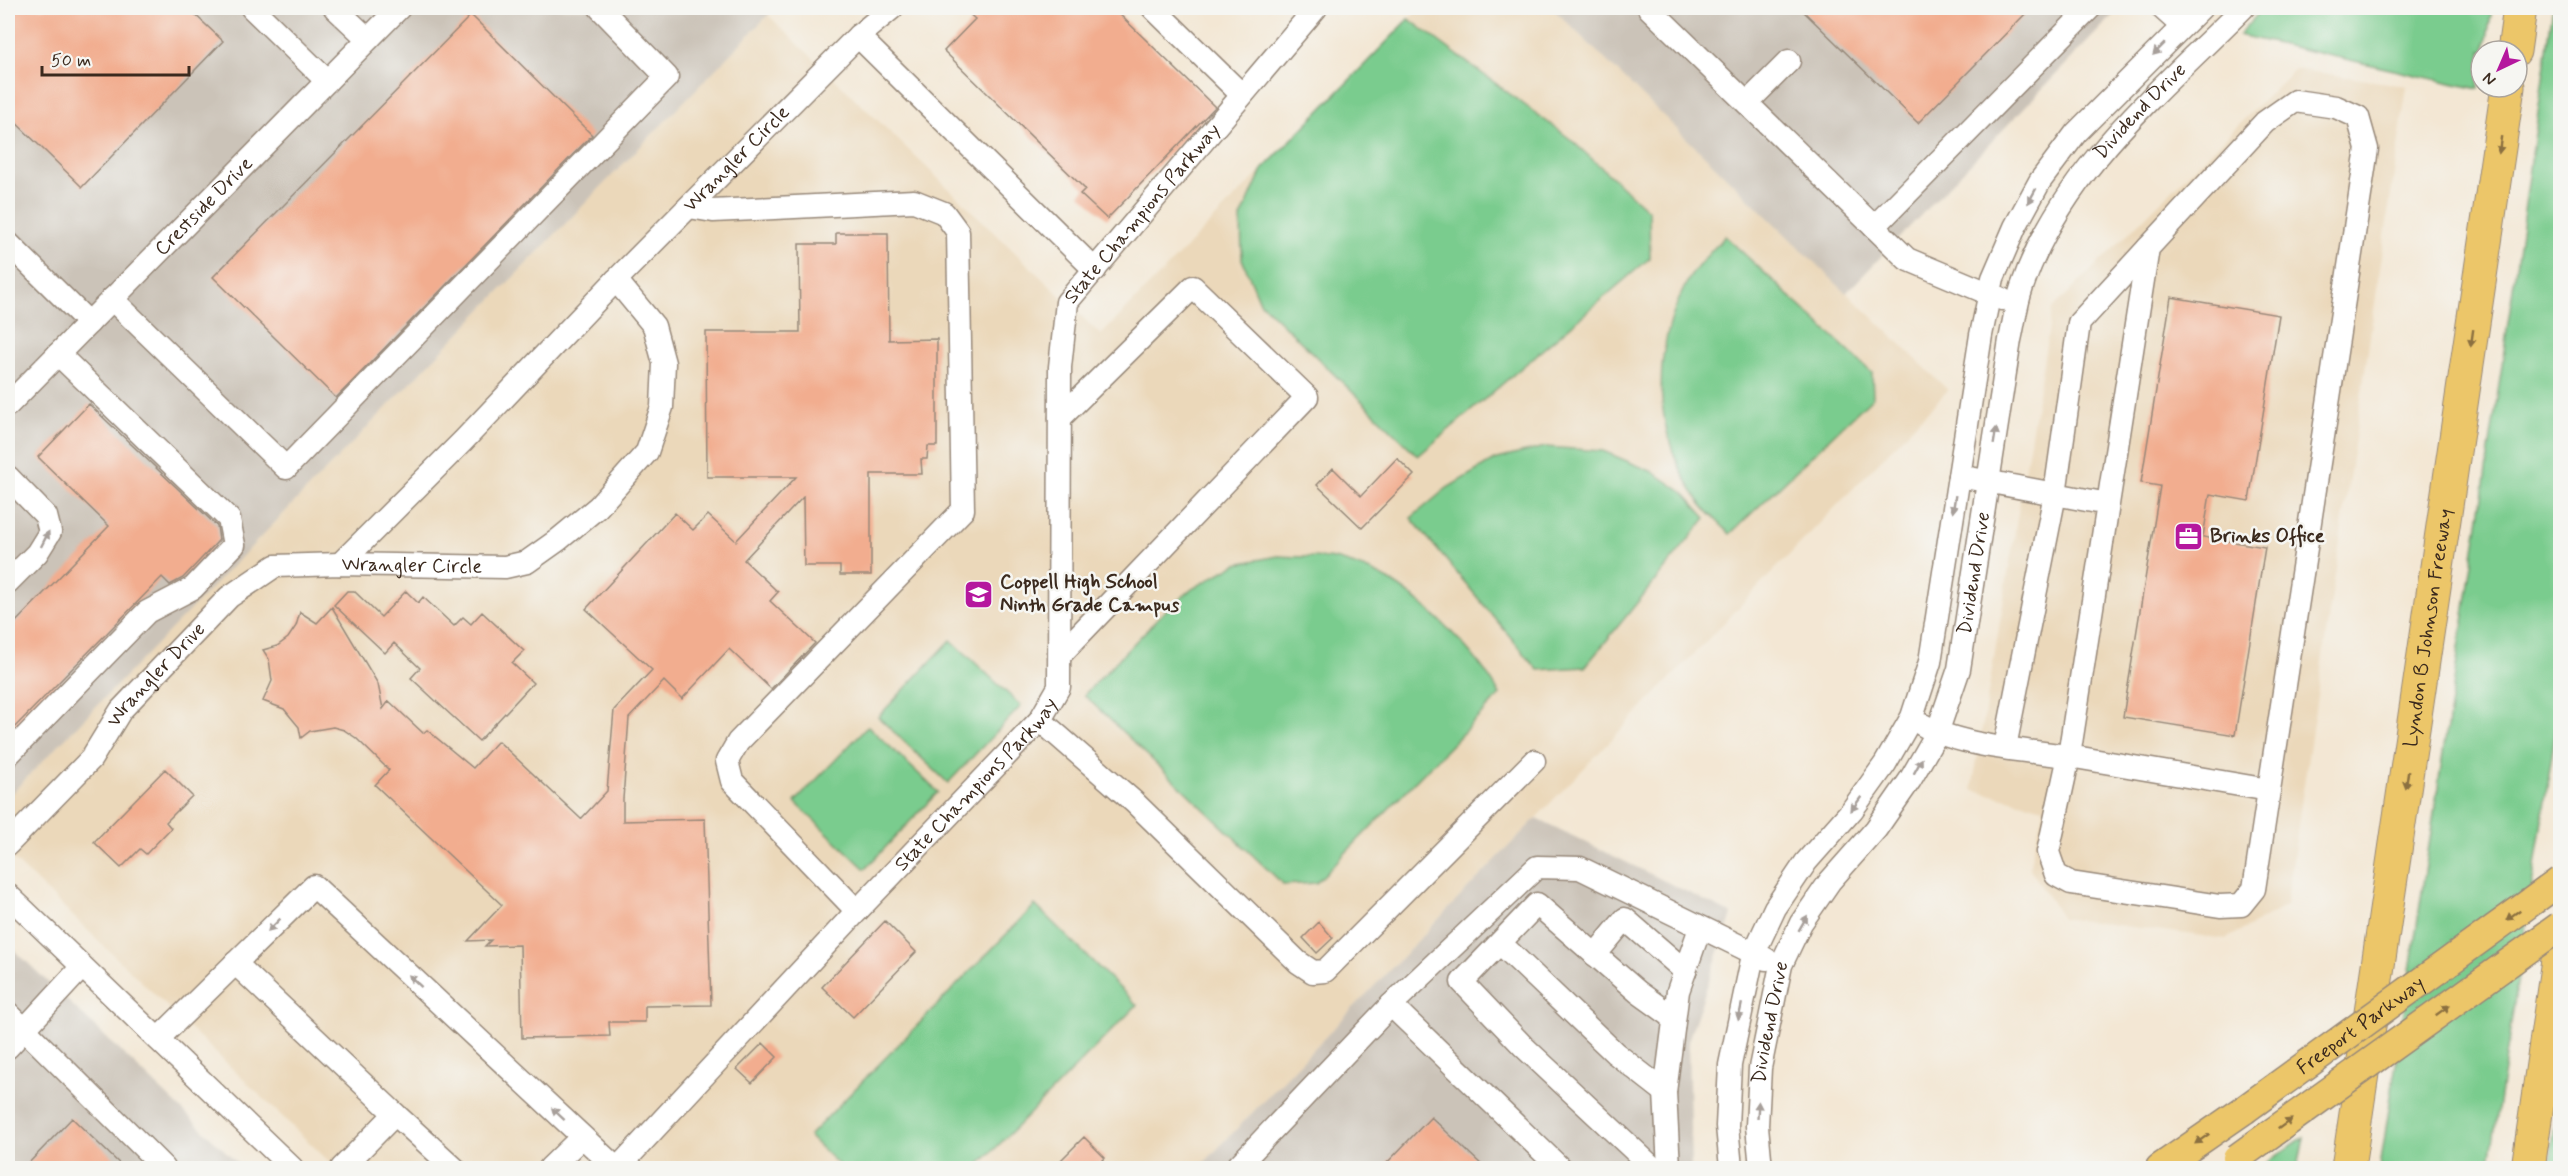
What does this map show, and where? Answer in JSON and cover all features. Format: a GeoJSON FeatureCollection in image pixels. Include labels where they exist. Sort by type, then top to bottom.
{"type":"FeatureCollection","features":[{"type":"Feature","properties":{"kind":"highway"},"geometry":{"type":"LineString","coordinates":[[2516,39],[2520,8]]}},
{"type":"Feature","properties":{"kind":"highway","name":"Lyndon B Johnson Freeway"},"geometry":{"type":"LineString","coordinates":[[2348,1168],[2506,99]]}},
{"type":"Feature","properties":{"kind":"highway"},"geometry":{"type":"LineString","coordinates":[[2528,1167],[2560,946]]}},
{"type":"Feature","properties":{"kind":"highway"},"geometry":{"type":"LineString","coordinates":[[2328,1168],[2376,987]]}},
{"type":"Feature","properties":{"kind":"highway"},"geometry":{"type":"LineString","coordinates":[[2528,1167],[2560,1000]]}},
{"type":"Feature","properties":{"kind":"main road","name":"Freeport Parkway"},"geometry":{"type":"LineString","coordinates":[[2160,1168],[2244,1110],[2560,881]]}},
{"type":"Feature","properties":{"kind":"main road","name":"Freeport Parkway"},"geometry":{"type":"LineString","coordinates":[[2230,1163],[2560,926]]}},
{"type":"Feature","properties":{"kind":"street"},"geometry":{"type":"LineString","coordinates":[[252,8],[327,81]]}},
{"type":"Feature","properties":{"kind":"street"},"geometry":{"type":"LineString","coordinates":[[335,8],[368,39]]}},
{"type":"Feature","properties":{"kind":"street","name":"Crestside Drive"},"geometry":{"type":"LineString","coordinates":[[8,405],[399,8]]}},
{"type":"Feature","properties":{"kind":"street"},"geometry":{"type":"LineString","coordinates":[[112,299],[286,468],[667,77],[600,8]]}},
{"type":"Feature","properties":{"kind":"street","name":"Wrangler Circle"},"geometry":{"type":"LineString","coordinates":[[340,564],[463,441],[616,280],[858,36],[892,8]]}},
{"type":"Feature","properties":{"kind":"street"},"geometry":{"type":"LineString","coordinates":[[1153,8],[1240,98]]}},
{"type":"Feature","properties":{"kind":"street","name":"State Champions Parkway"},"geometry":{"type":"LineString","coordinates":[[617,1168],[857,911],[1040,720],[1059,687],[1060,367],[1067,303],[1316,8]]}},
{"type":"Feature","properties":{"kind":"street"},"geometry":{"type":"LineString","coordinates":[[1649,8],[1907,259],[1989,295],[2018,304]]}},
{"type":"Feature","properties":{"kind":"street"},"geometry":{"type":"LineString","coordinates":[[1874,227],[2090,8]]}},
{"type":"Feature","properties":{"kind":"street"},"geometry":{"type":"LineString","coordinates":[[2162,8],[2182,26]]}},
{"type":"Feature","properties":{"kind":"street","name":"Dividend Drive"},"geometry":{"type":"LineString","coordinates":[[1731,1168],[1727,1126],[1730,1065],[1753,955],[1775,908],[1806,862],[1852,810],[1885,764],[1912,717],[1930,662],[1981,334],[1993,278],[2015,227],[2040,182],[2076,133],[2201,8]]}},
{"type":"Feature","properties":{"kind":"street","name":"Dividend Drive"},"geometry":{"type":"LineString","coordinates":[[1761,1168],[1757,1126],[1760,1068],[1782,965],[1801,923],[1830,881],[1876,829],[1910,780],[1936,733],[1959,669],[1988,480],[2022,288],[2042,240],[2065,198],[2099,153],[2243,8]]}},
{"type":"Feature","properties":{"kind":"street"},"geometry":{"type":"LineString","coordinates":[[858,36],[1095,270]]}},
{"type":"Feature","properties":{"kind":"street"},"geometry":{"type":"LineString","coordinates":[[1747,103],[1789,61]]}},
{"type":"Feature","properties":{"kind":"street"},"geometry":{"type":"LineString","coordinates":[[2005,747],[2055,494],[2079,323],[2148,248],[2265,122],[2295,101],[2336,107],[2358,117],[2367,148],[2254,889],[2241,905],[2220,906],[2071,883],[2056,875],[2048,852],[2069,756],[2148,248]]}},
{"type":"Feature","properties":{"kind":"street"},"geometry":{"type":"LineString","coordinates":[[689,207],[713,211],[914,201],[944,213],[958,232],[963,510],[738,742],[727,761],[732,781],[857,911]]}},
{"type":"Feature","properties":{"kind":"street"},"geometry":{"type":"LineString","coordinates":[[8,243],[89,323]]}},
{"type":"Feature","properties":{"kind":"street","name":"Wrangler Circle"},"geometry":{"type":"LineString","coordinates":[[340,564],[505,567],[527,562],[598,507],[647,452],[662,407],[664,363],[654,326],[616,280]]}},
{"type":"Feature","properties":{"kind":"street"},"geometry":{"type":"LineString","coordinates":[[1060,418],[1193,287],[1307,397],[1060,655]]}},
{"type":"Feature","properties":{"kind":"street"},"geometry":{"type":"LineString","coordinates":[[8,755],[147,612],[193,588],[234,544],[229,519],[58,354]]}},
{"type":"Feature","properties":{"kind":"street"},"geometry":{"type":"LineString","coordinates":[[1959,476],[2108,504]]}},
{"type":"Feature","properties":{"kind":"street"},"geometry":{"type":"LineString","coordinates":[[8,477],[46,516],[50,532],[38,553],[8,582]]}},
{"type":"Feature","properties":{"kind":"street","name":"Wrangler Drive"},"geometry":{"type":"LineString","coordinates":[[8,844],[91,759],[121,710],[229,597],[275,566],[340,564]]}},
{"type":"Feature","properties":{"kind":"street"},"geometry":{"type":"LineString","coordinates":[[1912,717],[1936,733],[2005,747],[2269,790]]}},
{"type":"Feature","properties":{"kind":"street"},"geometry":{"type":"LineString","coordinates":[[1040,720],[1134,802],[1298,962],[1313,972],[1325,971],[1534,761]]}},
{"type":"Feature","properties":{"kind":"street"},"geometry":{"type":"LineString","coordinates":[[1236,1168],[1390,1005],[1537,867],[1580,868],[1753,955],[1782,965]]}},
{"type":"Feature","properties":{"kind":"street"},"geometry":{"type":"LineString","coordinates":[[158,1039],[314,886],[617,1168]]}},
{"type":"Feature","properties":{"kind":"street"},"geometry":{"type":"LineString","coordinates":[[8,895],[292,1168]]}},
{"type":"Feature","properties":{"kind":"street"},"geometry":{"type":"LineString","coordinates":[[1653,1168],[1522,1046],[1462,982],[1538,904],[1638,992],[1674,1018]]}},
{"type":"Feature","properties":{"kind":"street"},"geometry":{"type":"LineString","coordinates":[[1595,955],[1625,919],[1685,970]]}},
{"type":"Feature","properties":{"kind":"street"},"geometry":{"type":"LineString","coordinates":[[1670,1168],[1665,1092],[1674,1018],[1678,991],[1700,928]]}},
{"type":"Feature","properties":{"kind":"street"},"geometry":{"type":"LineString","coordinates":[[1500,943],[1615,1053],[1665,1092]]}},
{"type":"Feature","properties":{"kind":"street"},"geometry":{"type":"LineString","coordinates":[[235,963],[454,1168]]}},
{"type":"Feature","properties":{"kind":"street"},"geometry":{"type":"LineString","coordinates":[[8,1047],[82,967]]}},
{"type":"Feature","properties":{"kind":"street"},"geometry":{"type":"LineString","coordinates":[[1390,1005],[1560,1168]]}},
{"type":"Feature","properties":{"kind":"street"},"geometry":{"type":"LineString","coordinates":[[8,1013],[164,1168]]}},
{"type":"Feature","properties":{"kind":"street"},"geometry":{"type":"LineString","coordinates":[[342,1168],[395,1114]]}},
{"type":"Feature","properties":{"kind":"street"},"geometry":{"type":"LineString","coordinates":[[550,1168],[582,1137]]}},
{"type":"Feature","properties":{"kind":"shaded area"},"geometry":{"type":"Polygon","coordinates":[[[8,8],[775,8],[8,797],[8,8]]]}},
{"type":"Feature","properties":{"kind":"shaded area","name":"Coppell High School Ninth Grade Campus"},"geometry":{"type":"Polygon","coordinates":[[[1420,8],[1552,8],[1948,390],[1199,1168],[336,1168],[8,854],[8,797],[768,15],[1101,335],[1420,8]]]}},
{"type":"Feature","properties":{"kind":"shaded area"},"geometry":{"type":"Polygon","coordinates":[[[1552,8],[2120,8],[1846,293],[1552,8]]]}},
{"type":"Feature","properties":{"kind":"shaded area"},"geometry":{"type":"Polygon","coordinates":[[[2295,69],[2407,86],[2286,906],[2226,939],[2062,918],[2029,867],[2044,808],[1972,790],[2052,309],[2295,69]]]}},
{"type":"Feature","properties":{"kind":"shaded area"},"geometry":{"type":"Polygon","coordinates":[[[1536,818],[1732,914],[1688,1041],[1691,1168],[1199,1168],[1536,818]]]}},
{"type":"Feature","properties":{"kind":"shaded area"},"geometry":{"type":"Polygon","coordinates":[[[8,944],[243,1168],[8,1168],[8,944]]]}},
{"type":"Feature","properties":{"kind":"green space"},"geometry":{"type":"Polygon","coordinates":[[[2263,8],[2492,8],[2487,39],[2469,39],[2469,87],[2239,35],[2263,8]]]}},
{"type":"Feature","properties":{"kind":"green space"},"geometry":{"type":"Polygon","coordinates":[[[2553,8],[2560,8],[2560,702],[2489,1168],[2380,1168],[2501,372],[2553,8]]]}},
{"type":"Feature","properties":{"kind":"green space"},"geometry":{"type":"Polygon","coordinates":[[[1409,19],[1569,138],[1649,211],[1650,258],[1418,456],[1260,302],[1242,259],[1241,218],[1262,170],[1409,19]]]}},
{"type":"Feature","properties":{"kind":"green space"},"geometry":{"type":"Polygon","coordinates":[[[1725,236],[1872,373],[1873,397],[1730,534],[1702,505],[1683,475],[1672,449],[1665,421],[1662,393],[1662,365],[1675,309],[1691,276],[1725,236]]]}},
{"type":"Feature","properties":{"kind":"green space"},"geometry":{"type":"Polygon","coordinates":[[[1545,447],[1603,451],[1653,472],[1684,493],[1706,518],[1585,667],[1538,670],[1411,518],[1447,488],[1494,460],[1545,447]]]}},
{"type":"Feature","properties":{"kind":"green space"},"geometry":{"type":"Polygon","coordinates":[[[1278,556],[1335,559],[1385,578],[1433,614],[1465,646],[1491,679],[1500,695],[1316,883],[1284,885],[1084,695],[1163,613],[1192,589],[1236,564],[1278,556]]]}},
{"type":"Feature","properties":{"kind":"green space"},"geometry":{"type":"Polygon","coordinates":[[[951,640],[1021,706],[948,783],[878,717],[951,640]]]}},
{"type":"Feature","properties":{"kind":"green space"},"geometry":{"type":"Polygon","coordinates":[[[868,726],[938,792],[865,869],[795,802],[868,726]]]}},
{"type":"Feature","properties":{"kind":"green space"},"geometry":{"type":"Polygon","coordinates":[[[1035,905],[1137,1005],[976,1168],[842,1168],[809,1136],[1035,905]]]}},
{"type":"Feature","properties":{"kind":"green space"},"geometry":{"type":"Polygon","coordinates":[[[2560,1091],[2560,1168],[2549,1168],[2560,1091]]]}},
{"type":"Feature","properties":{"kind":"green space"},"geometry":{"type":"Polygon","coordinates":[[[2304,1137],[2298,1168],[2259,1168],[2304,1137]]]}},
{"type":"Feature","properties":{"kind":"building"},"geometry":{"type":"Polygon","coordinates":[[[8,8],[188,8],[223,41],[82,187],[8,115],[8,8]]]}},
{"type":"Feature","properties":{"kind":"building"},"geometry":{"type":"Polygon","coordinates":[[[963,8],[1113,8],[1215,107],[1107,219],[1080,194],[1085,189],[944,51],[975,19],[963,8]]]}},
{"type":"Feature","properties":{"kind":"building"},"geometry":{"type":"Polygon","coordinates":[[[1800,8],[2031,8],[1918,123],[1800,8]]]}},
{"type":"Feature","properties":{"kind":"building"},"geometry":{"type":"Polygon","coordinates":[[[471,15],[592,135],[336,398],[213,277],[471,15]]]}},
{"type":"Feature","properties":{"kind":"building"},"geometry":{"type":"Polygon","coordinates":[[[836,233],[888,233],[889,340],[937,339],[937,446],[928,446],[927,459],[921,459],[922,474],[871,474],[871,575],[840,575],[840,566],[804,566],[803,497],[744,560],[778,592],[770,601],[815,643],[771,689],[729,649],[682,699],[664,681],[629,718],[623,821],[705,819],[711,1005],[645,1006],[645,1022],[609,1022],[610,1036],[522,1038],[520,945],[485,946],[491,940],[468,941],[502,905],[375,785],[389,770],[356,738],[344,730],[333,727],[310,731],[301,738],[299,727],[284,709],[263,701],[272,681],[269,659],[263,650],[277,646],[288,638],[296,626],[300,612],[317,623],[332,607],[378,684],[383,709],[389,701],[423,733],[427,730],[473,768],[498,741],[581,819],[607,791],[614,710],[652,670],[586,609],[675,513],[693,530],[708,515],[736,541],[796,477],[707,477],[706,332],[800,332],[799,244],[836,244],[836,233]]]}},
{"type":"Feature","properties":{"kind":"building"},"geometry":{"type":"Polygon","coordinates":[[[2171,297],[2279,315],[2249,501],[2210,494],[2203,537],[2265,547],[2235,735],[2123,717],[2160,486],[2141,483],[2171,297]]]}},
{"type":"Feature","properties":{"kind":"building"},"geometry":{"type":"Polygon","coordinates":[[[89,404],[217,526],[219,540],[183,578],[170,585],[162,577],[8,734],[8,630],[109,526],[38,457],[89,404]]]}},
{"type":"Feature","properties":{"kind":"building"},"geometry":{"type":"Polygon","coordinates":[[[1397,458],[1414,475],[1362,528],[1317,485],[1333,468],[1361,496],[1397,458]]]}},
{"type":"Feature","properties":{"kind":"building"},"geometry":{"type":"Polygon","coordinates":[[[347,591],[354,591],[381,617],[406,591],[418,603],[423,597],[454,626],[463,617],[471,624],[482,612],[524,651],[512,663],[533,683],[479,741],[411,678],[420,668],[394,643],[385,653],[334,605],[347,591]]]}},
{"type":"Feature","properties":{"kind":"building"},"geometry":{"type":"Polygon","coordinates":[[[165,769],[192,796],[166,822],[171,828],[146,854],[140,849],[121,868],[94,842],[165,769]]]}},
{"type":"Feature","properties":{"kind":"building"},"geometry":{"type":"Polygon","coordinates":[[[885,921],[916,952],[853,1017],[822,987],[885,921]]]}},
{"type":"Feature","properties":{"kind":"building"},"geometry":{"type":"Polygon","coordinates":[[[1319,922],[1333,938],[1317,953],[1303,938],[1319,922]]]}},
{"type":"Feature","properties":{"kind":"building"},"geometry":{"type":"Polygon","coordinates":[[[763,1043],[777,1057],[752,1083],[737,1069],[763,1043]]]}},
{"type":"Feature","properties":{"kind":"building"},"geometry":{"type":"Polygon","coordinates":[[[1431,1117],[1485,1168],[1382,1168],[1431,1117]]]}},
{"type":"Feature","properties":{"kind":"building"},"geometry":{"type":"Polygon","coordinates":[[[72,1118],[124,1168],[24,1168],[72,1118]]]}},
{"type":"Feature","properties":{"kind":"building"},"geometry":{"type":"Polygon","coordinates":[[[1084,1137],[1105,1158],[1095,1168],[1053,1168],[1084,1137]]]}},
{"type":"Feature","properties":{"kind":"place","name":"Brinks Office"},"geometry":{"type":"Point","coordinates":[2189,536]}},
{"type":"Feature","properties":{"kind":"place","name":"Coppell High School Ninth Grade Campus"},"geometry":{"type":"Point","coordinates":[979,594]}}]}
